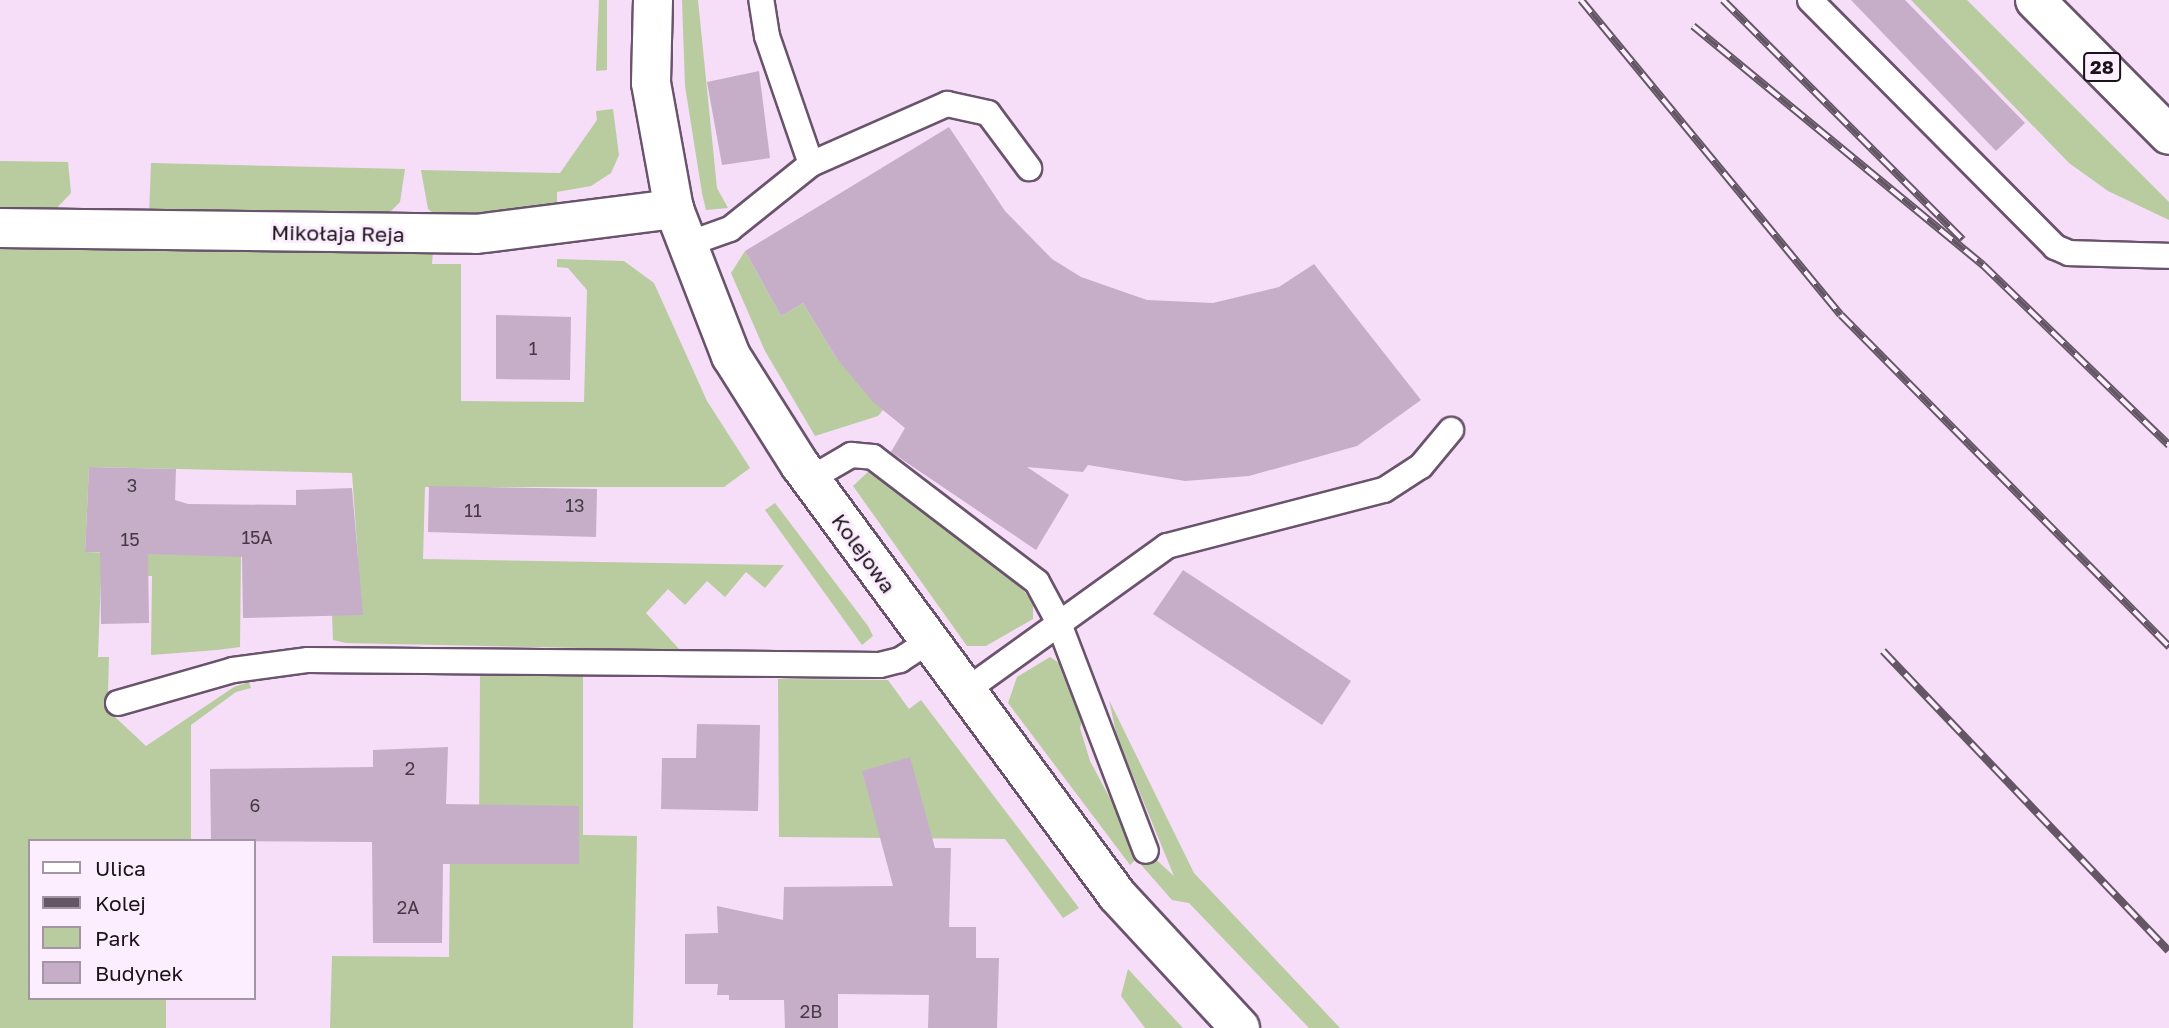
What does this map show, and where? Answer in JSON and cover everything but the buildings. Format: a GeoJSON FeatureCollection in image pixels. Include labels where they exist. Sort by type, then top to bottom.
{"type":"FeatureCollection","features":[{"type":"Feature","properties":{"kind":"street","name":"Kolejowa"},"geometry":{"type":"LineString","coordinates":[[653,0],[651,83],[674,209],[685,245],[731,356],[810,479],[964,692],[1117,895],[1240,1028]]}},
{"type":"Feature","properties":{"kind":"street","name":"28"},"geometry":{"type":"LineString","coordinates":[[2035,0],[2169,135]]}},
{"type":"Feature","properties":{"kind":"street","name":"Mikołaja Reja"},"geometry":{"type":"LineString","coordinates":[[0,228],[476,234],[674,209]]}},
{"type":"Feature","properties":{"kind":"lane"},"geometry":{"type":"LineString","coordinates":[[761,0],[811,164]]}},
{"type":"Feature","properties":{"kind":"lane"},"geometry":{"type":"LineString","coordinates":[[1810,0],[2055,247],[2069,253],[2169,256]]}},
{"type":"Feature","properties":{"kind":"lane"},"geometry":{"type":"LineString","coordinates":[[685,245],[730,229],[811,164],[947,104],[988,113],[1029,169]]}},
{"type":"Feature","properties":{"kind":"lane"},"geometry":{"type":"LineString","coordinates":[[964,692],[1058,621],[1167,546],[1384,491],[1420,466],[1451,430]]}},
{"type":"Feature","properties":{"kind":"lane"},"geometry":{"type":"LineString","coordinates":[[810,479],[852,455],[880,460],[1037,582],[1058,621],[1146,851]]}},
{"type":"Feature","properties":{"kind":"lane"},"geometry":{"type":"LineString","coordinates":[[118,702],[233,670],[308,660],[880,665],[900,660],[928,642]]}},
{"type":"Feature","properties":{"kind":"green space"},"geometry":{"type":"Polygon","coordinates":[[[599,0],[607,0],[607,70],[596,71],[599,0]]]}},
{"type":"Feature","properties":{"kind":"green space"},"geometry":{"type":"Polygon","coordinates":[[[682,0],[698,0],[717,188],[728,208],[706,210],[702,193],[685,86],[682,0]]]}},
{"type":"Feature","properties":{"kind":"green space"},"geometry":{"type":"Polygon","coordinates":[[[1911,0],[1967,0],[2169,202],[2169,220],[2108,191],[2069,163],[1911,0]]]}},
{"type":"Feature","properties":{"kind":"green space"},"geometry":{"type":"Polygon","coordinates":[[[613,109],[619,155],[611,173],[591,186],[557,192],[557,205],[508,214],[438,217],[428,209],[421,170],[560,173],[597,120],[596,111],[613,109]]]}},
{"type":"Feature","properties":{"kind":"green space"},"geometry":{"type":"Polygon","coordinates":[[[0,161],[68,162],[71,193],[53,212],[0,216],[0,161]]]}},
{"type":"Feature","properties":{"kind":"green space"},"geometry":{"type":"Polygon","coordinates":[[[151,163],[405,169],[400,202],[385,217],[149,216],[151,163]]]}},
{"type":"Feature","properties":{"kind":"green space"},"geometry":{"type":"Polygon","coordinates":[[[0,243],[433,251],[432,264],[461,264],[461,401],[584,402],[587,290],[568,268],[557,267],[557,259],[624,261],[654,283],[707,401],[750,468],[724,487],[425,487],[423,559],[784,565],[765,588],[746,572],[725,597],[707,581],[685,605],[668,589],[646,613],[680,650],[346,643],[333,640],[330,558],[358,558],[352,473],[89,467],[85,552],[241,556],[240,647],[151,655],[152,576],[101,575],[98,657],[109,657],[108,693],[115,717],[146,746],[234,687],[249,682],[251,688],[236,692],[191,725],[191,839],[28,839],[28,1000],[166,1000],[166,1028],[0,1028],[0,243]]]}},
{"type":"Feature","properties":{"kind":"green space"},"geometry":{"type":"Polygon","coordinates":[[[745,251],[781,316],[803,303],[837,359],[883,410],[878,416],[815,436],[765,351],[731,273],[745,251]]]}},
{"type":"Feature","properties":{"kind":"green space"},"geometry":{"type":"Polygon","coordinates":[[[870,470],[1012,577],[1033,602],[1033,619],[986,646],[967,646],[853,486],[870,470]]]}},
{"type":"Feature","properties":{"kind":"green space"},"geometry":{"type":"Polygon","coordinates":[[[775,503],[868,626],[873,636],[862,645],[765,510],[775,503]]]}},
{"type":"Feature","properties":{"kind":"green space"},"geometry":{"type":"Polygon","coordinates":[[[1050,657],[1062,665],[1084,713],[1080,728],[1090,761],[1130,836],[1174,876],[1117,737],[1109,700],[1194,873],[1340,1028],[1309,1028],[1189,903],[1172,900],[1136,859],[1130,865],[1008,703],[1017,677],[1050,657]]]}},
{"type":"Feature","properties":{"kind":"green space"},"geometry":{"type":"Polygon","coordinates":[[[480,675],[583,676],[583,835],[637,836],[633,1028],[330,1028],[332,956],[449,957],[450,834],[479,834],[480,675]]]}},
{"type":"Feature","properties":{"kind":"green space"},"geometry":{"type":"Polygon","coordinates":[[[778,679],[888,680],[909,709],[921,700],[1079,908],[1063,918],[1005,839],[779,837],[778,679]]]}},
{"type":"Feature","properties":{"kind":"green space"},"geometry":{"type":"Polygon","coordinates":[[[1128,969],[1183,1028],[1145,1028],[1121,996],[1128,969]]]}},
{"type":"Feature","properties":{"kind":"railway"},"geometry":{"type":"LineString","coordinates":[[1581,0],[1841,315],[2169,647]]}},
{"type":"Feature","properties":{"kind":"railway"},"geometry":{"type":"LineString","coordinates":[[1723,0],[1963,240]]}},
{"type":"Feature","properties":{"kind":"railway"},"geometry":{"type":"LineString","coordinates":[[1693,26],[1983,265],[2169,445]]}},
{"type":"Feature","properties":{"kind":"railway"},"geometry":{"type":"LineString","coordinates":[[1883,651],[2169,951]]}}]}
